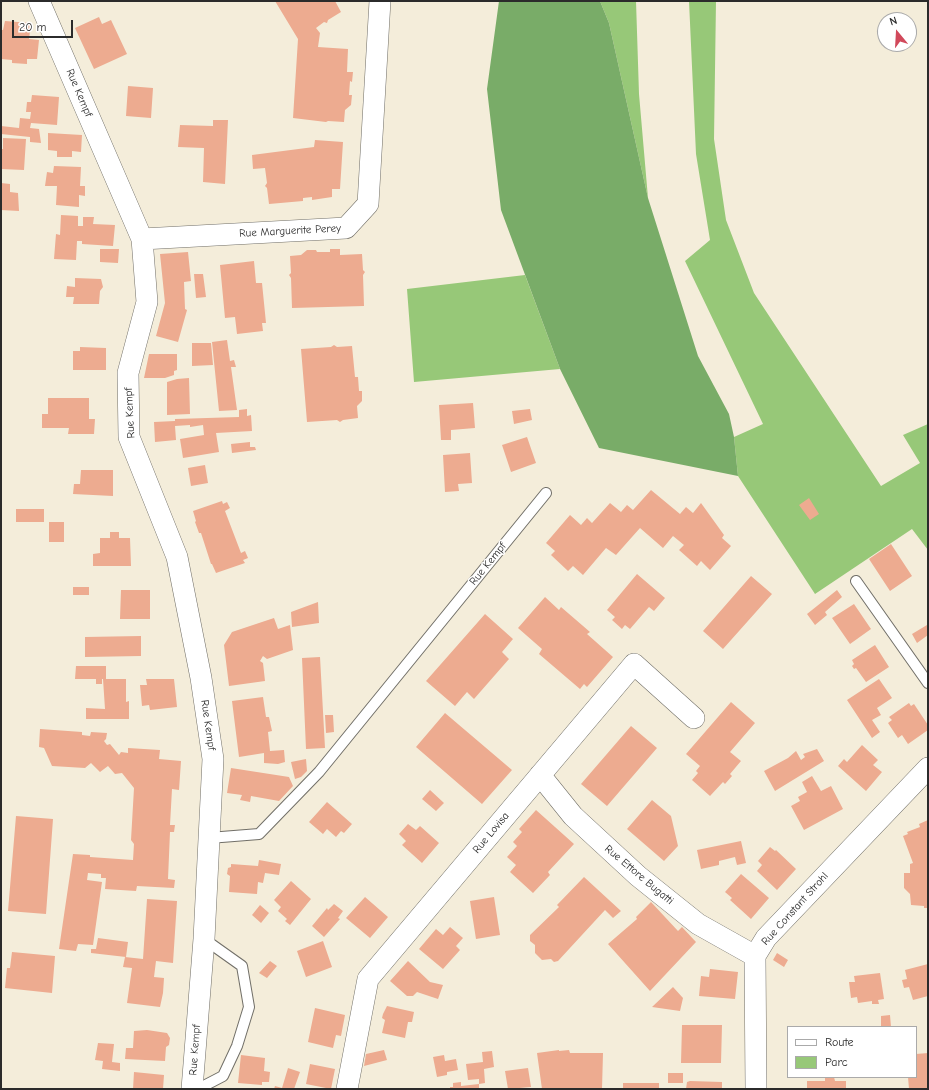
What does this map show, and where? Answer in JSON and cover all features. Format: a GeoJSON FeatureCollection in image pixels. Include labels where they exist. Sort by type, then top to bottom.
{"type":"FeatureCollection","features":[{"type":"Feature","properties":{"kind":"street","name":"Rue Kempf"},"geometry":{"type":"LineString","coordinates":[[39,1],[142,239],[147,302],[128,373],[129,438],[178,557],[201,678],[213,760],[204,939],[192,1089]]}},
{"type":"Feature","properties":{"kind":"street","name":"Rue Marguerite Perey"},"geometry":{"type":"LineString","coordinates":[[142,239],[346,228],[368,204],[380,1]]}},
{"type":"Feature","properties":{"kind":"street","name":"Rue Lovisa"},"geometry":{"type":"LineString","coordinates":[[347,1089],[368,979],[634,664],[694,718]]}},
{"type":"Feature","properties":{"kind":"street","name":"Rue Constant Strohl"},"geometry":{"type":"LineString","coordinates":[[756,1089],[755,956],[766,938],[928,768]]}},
{"type":"Feature","properties":{"kind":"street","name":"Rue Ettore Bugatti"},"geometry":{"type":"LineString","coordinates":[[540,775],[573,816],[638,876],[698,924],[755,956]]}},
{"type":"Feature","properties":{"kind":"lane","name":"Rue Kempf"},"geometry":{"type":"LineString","coordinates":[[209,838],[259,834],[318,772],[546,493]]}},
{"type":"Feature","properties":{"kind":"lane"},"geometry":{"type":"LineString","coordinates":[[856,581],[928,682]]}},
{"type":"Feature","properties":{"kind":"lane","name":"Rue Kempf"},"geometry":{"type":"LineString","coordinates":[[198,1089],[223,1076],[237,1046],[248,1006],[242,966],[204,939]]}},
{"type":"Feature","properties":{"kind":"green space"},"geometry":{"type":"Polygon","coordinates":[[[499,1],[600,1],[609,23],[648,198],[698,356],[729,414],[734,437],[738,476],[599,448],[560,369],[501,210],[487,89],[499,1]]]}},
{"type":"Feature","properties":{"kind":"green space"},"geometry":{"type":"Polygon","coordinates":[[[600,1],[636,1],[639,94],[648,198],[609,23],[600,1]]]}},
{"type":"Feature","properties":{"kind":"green space"},"geometry":{"type":"Polygon","coordinates":[[[689,1],[716,1],[714,139],[726,220],[754,293],[881,486],[920,463],[903,435],[928,424],[928,550],[912,529],[815,594],[738,476],[734,437],[763,424],[685,261],[710,240],[696,154],[689,1]]]}},
{"type":"Feature","properties":{"kind":"green space"},"geometry":{"type":"Polygon","coordinates":[[[525,275],[560,369],[414,382],[407,289],[525,275]]]}},
{"type":"Feature","properties":{"kind":"building"},"geometry":{"type":"Polygon","coordinates":[[[275,1],[335,1],[341,12],[328,20],[327,23],[324,22],[316,28],[320,33],[318,47],[348,49],[347,72],[353,72],[352,82],[350,81],[349,95],[352,95],[351,105],[345,110],[344,122],[326,122],[293,118],[298,39],[275,1]]]}},
{"type":"Feature","properties":{"kind":"building"},"geometry":{"type":"Polygon","coordinates":[[[99,17],[102,24],[111,20],[127,54],[94,69],[75,28],[99,17]]]}},
{"type":"Feature","properties":{"kind":"building"},"geometry":{"type":"Polygon","coordinates":[[[5,21],[31,23],[29,39],[39,40],[37,59],[27,59],[27,64],[12,63],[12,60],[1,59],[1,30],[3,30],[5,21]]]}},
{"type":"Feature","properties":{"kind":"building"},"geometry":{"type":"Polygon","coordinates":[[[128,86],[153,88],[151,118],[126,116],[128,86]]]}},
{"type":"Feature","properties":{"kind":"building"},"geometry":{"type":"Polygon","coordinates":[[[32,95],[59,97],[57,125],[31,123],[30,128],[39,129],[41,143],[30,142],[30,137],[1,134],[1,126],[19,128],[20,118],[30,119],[31,112],[26,112],[27,102],[31,102],[32,95]]]}},
{"type":"Feature","properties":{"kind":"building"},"geometry":{"type":"Polygon","coordinates":[[[213,120],[228,120],[225,184],[203,182],[204,148],[178,147],[180,125],[213,126],[213,120]]]}},
{"type":"Feature","properties":{"kind":"building"},"geometry":{"type":"Polygon","coordinates":[[[48,133],[82,135],[81,152],[72,151],[72,157],[57,157],[57,151],[48,150],[48,133]]]}},
{"type":"Feature","properties":{"kind":"building"},"geometry":{"type":"Polygon","coordinates":[[[3,138],[26,139],[24,170],[1,169],[1,149],[3,149],[3,138]]]}},
{"type":"Feature","properties":{"kind":"building"},"geometry":{"type":"Polygon","coordinates":[[[315,140],[343,142],[340,189],[332,189],[332,197],[312,200],[312,197],[303,198],[303,201],[269,204],[267,188],[265,186],[267,183],[265,168],[253,169],[252,155],[314,147],[315,140]]]}},
{"type":"Feature","properties":{"kind":"building"},"geometry":{"type":"Polygon","coordinates":[[[54,166],[81,167],[80,186],[85,186],[85,196],[79,195],[79,207],[56,205],[57,186],[45,186],[47,172],[53,173],[54,166]]]}},
{"type":"Feature","properties":{"kind":"building"},"geometry":{"type":"Polygon","coordinates":[[[1,183],[10,184],[10,192],[18,193],[19,211],[1,210],[1,183]]]}},
{"type":"Feature","properties":{"kind":"building"},"geometry":{"type":"Polygon","coordinates":[[[61,215],[78,216],[78,226],[83,226],[83,217],[94,217],[93,224],[115,225],[113,246],[82,244],[82,241],[77,241],[76,260],[54,259],[56,234],[60,235],[61,215]]]}},
{"type":"Feature","properties":{"kind":"building"},"geometry":{"type":"Polygon","coordinates":[[[100,249],[119,249],[118,263],[100,262],[100,249]]]}},
{"type":"Feature","properties":{"kind":"building"},"geometry":{"type":"Polygon","coordinates":[[[330,249],[340,249],[340,255],[362,254],[363,270],[365,272],[363,275],[364,306],[292,308],[291,278],[289,275],[291,273],[290,256],[301,255],[307,250],[330,252],[330,249]]]}},
{"type":"Feature","properties":{"kind":"building"},"geometry":{"type":"Polygon","coordinates":[[[188,252],[191,281],[184,282],[185,309],[187,310],[178,342],[156,336],[165,303],[160,254],[188,252]]]}},
{"type":"Feature","properties":{"kind":"building"},"geometry":{"type":"Polygon","coordinates":[[[254,261],[256,283],[262,283],[266,323],[262,323],[263,331],[237,334],[235,317],[225,318],[220,265],[254,261]]]}},
{"type":"Feature","properties":{"kind":"building"},"geometry":{"type":"Polygon","coordinates":[[[194,274],[203,274],[206,297],[196,298],[194,274]]]}},
{"type":"Feature","properties":{"kind":"building"},"geometry":{"type":"Polygon","coordinates":[[[75,278],[101,279],[103,287],[100,291],[99,304],[73,304],[74,297],[66,297],[67,286],[75,287],[75,278]]]}},
{"type":"Feature","properties":{"kind":"building"},"geometry":{"type":"Polygon","coordinates":[[[227,340],[230,361],[234,360],[236,367],[231,367],[237,410],[219,411],[212,342],[227,340]]]}},
{"type":"Feature","properties":{"kind":"building"},"geometry":{"type":"Polygon","coordinates":[[[192,343],[211,343],[213,365],[192,366],[192,343]]]}},
{"type":"Feature","properties":{"kind":"building"},"geometry":{"type":"Polygon","coordinates":[[[334,345],[337,347],[352,346],[355,377],[358,377],[359,391],[362,391],[362,401],[357,406],[358,418],[343,420],[340,422],[337,420],[307,422],[301,349],[331,347],[334,345]]]}},
{"type":"Feature","properties":{"kind":"building"},"geometry":{"type":"Polygon","coordinates":[[[80,347],[106,348],[106,370],[73,370],[73,351],[80,351],[80,347]]]}},
{"type":"Feature","properties":{"kind":"building"},"geometry":{"type":"Polygon","coordinates":[[[149,354],[177,354],[177,370],[174,371],[174,375],[165,378],[144,378],[149,354]]]}},
{"type":"Feature","properties":{"kind":"building"},"geometry":{"type":"Polygon","coordinates":[[[189,378],[190,414],[167,415],[167,382],[189,378]]]}},
{"type":"Feature","properties":{"kind":"building"},"geometry":{"type":"Polygon","coordinates":[[[48,398],[89,398],[89,419],[95,419],[94,434],[68,434],[69,428],[42,428],[42,414],[48,414],[48,398]]]}},
{"type":"Feature","properties":{"kind":"building"},"geometry":{"type":"Polygon","coordinates":[[[473,403],[475,428],[451,430],[451,440],[441,440],[439,405],[473,403]]]}},
{"type":"Feature","properties":{"kind":"building"},"geometry":{"type":"Polygon","coordinates":[[[247,409],[247,416],[251,415],[252,431],[216,433],[219,452],[183,458],[180,439],[204,435],[203,425],[190,427],[190,425],[175,426],[176,440],[155,442],[154,422],[175,421],[175,419],[239,417],[239,410],[247,409]]]}},
{"type":"Feature","properties":{"kind":"building"},"geometry":{"type":"Polygon","coordinates":[[[530,409],[532,420],[514,424],[512,411],[530,409]]]}},
{"type":"Feature","properties":{"kind":"building"},"geometry":{"type":"Polygon","coordinates":[[[527,437],[536,463],[511,472],[502,445],[527,437]]]}},
{"type":"Feature","properties":{"kind":"building"},"geometry":{"type":"Polygon","coordinates":[[[250,442],[250,447],[255,447],[256,450],[232,453],[231,444],[250,442]]]}},
{"type":"Feature","properties":{"kind":"building"},"geometry":{"type":"Polygon","coordinates":[[[470,453],[472,483],[458,484],[459,491],[445,492],[443,455],[470,453]]]}},
{"type":"Feature","properties":{"kind":"building"},"geometry":{"type":"Polygon","coordinates":[[[205,465],[208,483],[191,486],[188,468],[205,465]]]}},
{"type":"Feature","properties":{"kind":"building"},"geometry":{"type":"Polygon","coordinates":[[[81,470],[113,470],[113,496],[73,494],[74,484],[80,484],[81,470]]]}},
{"type":"Feature","properties":{"kind":"building"},"geometry":{"type":"Polygon","coordinates":[[[651,490],[680,514],[686,507],[693,513],[701,503],[724,535],[722,538],[731,546],[710,570],[701,561],[697,566],[679,550],[684,545],[673,536],[663,548],[640,528],[616,555],[606,548],[583,575],[573,566],[568,571],[551,555],[555,551],[546,543],[570,515],[581,525],[587,518],[592,523],[610,503],[621,512],[627,505],[633,510],[651,490]]]}},
{"type":"Feature","properties":{"kind":"building"},"geometry":{"type":"Polygon","coordinates":[[[809,498],[819,514],[810,520],[799,505],[809,498]]]}},
{"type":"Feature","properties":{"kind":"building"},"geometry":{"type":"Polygon","coordinates":[[[222,501],[223,504],[227,502],[230,508],[225,511],[241,553],[245,551],[248,558],[243,560],[245,563],[216,573],[211,564],[201,533],[199,533],[193,511],[222,501]]]}},
{"type":"Feature","properties":{"kind":"building"},"geometry":{"type":"Polygon","coordinates":[[[16,509],[44,509],[44,522],[16,522],[16,509]]]}},
{"type":"Feature","properties":{"kind":"building"},"geometry":{"type":"Polygon","coordinates":[[[49,522],[64,522],[64,542],[49,542],[49,522]]]}},
{"type":"Feature","properties":{"kind":"building"},"geometry":{"type":"Polygon","coordinates":[[[110,532],[119,532],[119,538],[130,538],[131,566],[93,566],[93,554],[100,553],[100,538],[110,538],[110,532]]]}},
{"type":"Feature","properties":{"kind":"building"},"geometry":{"type":"Polygon","coordinates":[[[891,544],[912,576],[890,591],[869,559],[891,544]]]}},
{"type":"Feature","properties":{"kind":"building"},"geometry":{"type":"Polygon","coordinates":[[[637,574],[665,598],[654,611],[649,607],[630,629],[625,625],[622,629],[612,620],[615,617],[607,610],[637,574]]]}},
{"type":"Feature","properties":{"kind":"building"},"geometry":{"type":"Polygon","coordinates":[[[751,576],[772,594],[723,649],[703,631],[751,576]]]}},
{"type":"Feature","properties":{"kind":"building"},"geometry":{"type":"Polygon","coordinates":[[[73,587],[89,587],[89,595],[73,595],[73,587]]]}},
{"type":"Feature","properties":{"kind":"building"},"geometry":{"type":"Polygon","coordinates":[[[121,590],[150,590],[150,619],[120,619],[121,590]]]}},
{"type":"Feature","properties":{"kind":"building"},"geometry":{"type":"Polygon","coordinates":[[[837,590],[842,597],[825,612],[827,615],[815,625],[807,614],[837,590]]]}},
{"type":"Feature","properties":{"kind":"building"},"geometry":{"type":"Polygon","coordinates":[[[545,597],[559,610],[561,607],[590,632],[587,634],[613,657],[587,687],[584,684],[580,689],[539,654],[542,649],[518,628],[545,597]]]}},
{"type":"Feature","properties":{"kind":"building"},"geometry":{"type":"Polygon","coordinates":[[[318,602],[319,623],[292,627],[291,612],[318,602]]]}},
{"type":"Feature","properties":{"kind":"building"},"geometry":{"type":"Polygon","coordinates":[[[854,604],[871,629],[850,644],[832,618],[854,604]]]}},
{"type":"Feature","properties":{"kind":"building"},"geometry":{"type":"Polygon","coordinates":[[[485,614],[513,639],[502,652],[509,659],[474,699],[467,692],[455,706],[426,681],[485,614]]]}},
{"type":"Feature","properties":{"kind":"building"},"geometry":{"type":"Polygon","coordinates":[[[274,618],[278,629],[290,625],[293,650],[267,659],[263,656],[260,661],[263,663],[265,681],[229,686],[224,645],[232,632],[274,618]]]}},
{"type":"Feature","properties":{"kind":"building"},"geometry":{"type":"Polygon","coordinates":[[[927,625],[928,635],[917,643],[912,634],[927,625]]]}},
{"type":"Feature","properties":{"kind":"building"},"geometry":{"type":"Polygon","coordinates":[[[141,636],[141,656],[85,657],[85,637],[141,636]]]}},
{"type":"Feature","properties":{"kind":"building"},"geometry":{"type":"Polygon","coordinates":[[[875,645],[889,667],[866,682],[856,668],[854,669],[852,666],[854,664],[852,660],[875,645]]]}},
{"type":"Feature","properties":{"kind":"building"},"geometry":{"type":"Polygon","coordinates":[[[320,657],[325,748],[306,749],[302,658],[320,657]]]}},
{"type":"Feature","properties":{"kind":"building"},"geometry":{"type":"Polygon","coordinates":[[[76,666],[106,666],[106,679],[126,679],[126,702],[129,701],[129,719],[86,719],[86,708],[105,709],[103,679],[102,684],[96,684],[96,679],[75,679],[76,666]]]}},
{"type":"Feature","properties":{"kind":"building"},"geometry":{"type":"Polygon","coordinates":[[[146,679],[174,679],[177,707],[150,710],[149,705],[142,706],[140,685],[147,685],[146,679]]]}},
{"type":"Feature","properties":{"kind":"building"},"geometry":{"type":"Polygon","coordinates":[[[879,679],[892,698],[877,708],[881,715],[872,720],[880,732],[872,738],[847,700],[879,679]]]}},
{"type":"Feature","properties":{"kind":"building"},"geometry":{"type":"Polygon","coordinates":[[[263,697],[266,717],[269,717],[272,731],[268,732],[270,751],[284,750],[285,762],[278,764],[264,763],[264,753],[239,757],[232,701],[263,697]]]}},
{"type":"Feature","properties":{"kind":"building"},"geometry":{"type":"Polygon","coordinates":[[[731,702],[755,723],[730,752],[741,761],[730,774],[732,776],[725,784],[723,782],[710,796],[692,780],[698,773],[696,771],[700,766],[686,754],[731,702]]]}},
{"type":"Feature","properties":{"kind":"building"},"geometry":{"type":"Polygon","coordinates":[[[909,703],[911,706],[914,704],[928,725],[928,730],[908,744],[902,735],[898,738],[888,723],[892,720],[889,717],[909,703]]]}},
{"type":"Feature","properties":{"kind":"building"},"geometry":{"type":"Polygon","coordinates":[[[445,713],[512,770],[482,804],[416,747],[445,713]]]}},
{"type":"Feature","properties":{"kind":"building"},"geometry":{"type":"Polygon","coordinates":[[[325,715],[333,715],[334,732],[326,733],[325,715]]]}},
{"type":"Feature","properties":{"kind":"building"},"geometry":{"type":"Polygon","coordinates":[[[631,726],[657,748],[607,806],[581,784],[631,726]]]}},
{"type":"Feature","properties":{"kind":"building"},"geometry":{"type":"Polygon","coordinates":[[[40,729],[82,732],[82,735],[90,736],[91,732],[107,733],[104,741],[107,745],[110,744],[119,755],[121,752],[128,753],[128,748],[160,750],[159,759],[181,761],[179,790],[172,789],[170,825],[175,825],[174,832],[170,832],[168,879],[175,880],[174,888],[137,886],[136,891],[105,889],[106,878],[101,878],[101,874],[88,873],[87,880],[102,882],[93,945],[78,944],[76,951],[59,949],[73,854],[90,855],[90,857],[133,860],[134,844],[131,840],[134,788],[122,773],[115,774],[108,766],[100,772],[91,763],[85,768],[52,766],[44,748],[39,747],[40,729]]]}},
{"type":"Feature","properties":{"kind":"building"},"geometry":{"type":"Polygon","coordinates":[[[862,745],[878,760],[873,765],[882,772],[866,791],[838,766],[844,759],[847,762],[862,745]]]}},
{"type":"Feature","properties":{"kind":"building"},"geometry":{"type":"Polygon","coordinates":[[[817,749],[824,761],[775,791],[764,771],[788,758],[796,751],[801,760],[805,757],[803,754],[817,749]]]}},
{"type":"Feature","properties":{"kind":"building"},"geometry":{"type":"Polygon","coordinates":[[[306,759],[307,771],[301,777],[295,779],[291,762],[306,759]]]}},
{"type":"Feature","properties":{"kind":"building"},"geometry":{"type":"Polygon","coordinates":[[[231,768],[289,777],[293,786],[279,801],[251,796],[250,802],[240,800],[242,795],[227,793],[231,768]]]}},
{"type":"Feature","properties":{"kind":"building"},"geometry":{"type":"Polygon","coordinates":[[[812,776],[821,791],[831,786],[843,809],[804,830],[791,806],[800,801],[798,797],[807,792],[802,782],[812,776]]]}},
{"type":"Feature","properties":{"kind":"building"},"geometry":{"type":"Polygon","coordinates":[[[430,790],[444,803],[436,811],[422,799],[430,790]]]}},
{"type":"Feature","properties":{"kind":"building"},"geometry":{"type":"Polygon","coordinates":[[[652,800],[671,816],[678,846],[664,861],[627,829],[652,800]]]}},
{"type":"Feature","properties":{"kind":"building"},"geometry":{"type":"Polygon","coordinates":[[[327,802],[352,824],[344,833],[341,831],[336,837],[327,829],[323,834],[309,822],[327,802]]]}},
{"type":"Feature","properties":{"kind":"building"},"geometry":{"type":"Polygon","coordinates":[[[536,810],[574,844],[548,872],[550,875],[533,893],[510,872],[516,865],[507,857],[517,846],[513,842],[522,832],[519,829],[536,810]]]}},
{"type":"Feature","properties":{"kind":"building"},"geometry":{"type":"Polygon","coordinates":[[[16,816],[53,819],[46,914],[8,911],[16,816]]]}},
{"type":"Feature","properties":{"kind":"building"},"geometry":{"type":"Polygon","coordinates":[[[928,820],[928,908],[924,908],[924,906],[911,905],[910,894],[904,888],[904,873],[910,873],[910,864],[913,863],[903,836],[908,834],[907,832],[920,827],[919,824],[928,820]]]}},
{"type":"Feature","properties":{"kind":"building"},"geometry":{"type":"Polygon","coordinates":[[[408,824],[416,830],[420,826],[439,843],[422,863],[402,845],[406,841],[399,834],[408,824]]]}},
{"type":"Feature","properties":{"kind":"building"},"geometry":{"type":"Polygon","coordinates":[[[741,841],[746,863],[737,865],[735,857],[719,861],[719,865],[701,869],[697,850],[741,841]]]}},
{"type":"Feature","properties":{"kind":"building"},"geometry":{"type":"Polygon","coordinates":[[[770,847],[775,851],[776,850],[796,869],[777,890],[757,871],[762,865],[758,861],[770,847]]]}},
{"type":"Feature","properties":{"kind":"building"},"geometry":{"type":"Polygon","coordinates":[[[259,860],[281,864],[279,875],[265,873],[263,883],[258,882],[257,894],[229,892],[230,876],[227,874],[228,868],[231,867],[231,864],[258,866],[259,860]]]}},
{"type":"Feature","properties":{"kind":"building"},"geometry":{"type":"Polygon","coordinates":[[[741,874],[769,898],[751,919],[730,900],[732,898],[725,892],[741,874]]]}},
{"type":"Feature","properties":{"kind":"building"},"geometry":{"type":"Polygon","coordinates":[[[584,877],[621,911],[613,918],[605,910],[558,961],[554,962],[551,959],[542,960],[535,953],[535,945],[530,941],[530,935],[559,907],[557,905],[584,877]]]}},
{"type":"Feature","properties":{"kind":"building"},"geometry":{"type":"Polygon","coordinates":[[[291,881],[311,899],[290,925],[285,921],[287,919],[278,911],[281,907],[274,900],[291,881]]]}},
{"type":"Feature","properties":{"kind":"building"},"geometry":{"type":"Polygon","coordinates":[[[365,897],[388,917],[370,938],[346,918],[365,897]]]}},
{"type":"Feature","properties":{"kind":"building"},"geometry":{"type":"Polygon","coordinates":[[[494,897],[500,935],[476,939],[470,901],[494,897]]]}},
{"type":"Feature","properties":{"kind":"building"},"geometry":{"type":"Polygon","coordinates":[[[147,899],[177,901],[173,963],[156,961],[154,977],[164,978],[160,1007],[127,1003],[132,968],[123,967],[125,957],[143,959],[147,899]]]}},
{"type":"Feature","properties":{"kind":"building"},"geometry":{"type":"Polygon","coordinates":[[[651,902],[678,931],[682,927],[696,942],[650,991],[608,944],[637,919],[636,917],[651,902]]]}},
{"type":"Feature","properties":{"kind":"building"},"geometry":{"type":"Polygon","coordinates":[[[334,904],[343,911],[338,918],[340,919],[324,937],[312,926],[327,908],[328,910],[334,904]]]}},
{"type":"Feature","properties":{"kind":"building"},"geometry":{"type":"Polygon","coordinates":[[[260,905],[269,913],[261,923],[252,915],[260,905]]]}},
{"type":"Feature","properties":{"kind":"building"},"geometry":{"type":"Polygon","coordinates":[[[450,927],[463,938],[456,946],[460,950],[443,969],[419,949],[436,929],[443,935],[450,927]]]}},
{"type":"Feature","properties":{"kind":"building"},"geometry":{"type":"Polygon","coordinates":[[[98,938],[128,942],[126,957],[91,953],[91,949],[96,949],[98,938]]]}},
{"type":"Feature","properties":{"kind":"building"},"geometry":{"type":"Polygon","coordinates":[[[323,941],[332,967],[306,977],[297,951],[323,941]]]}},
{"type":"Feature","properties":{"kind":"building"},"geometry":{"type":"Polygon","coordinates":[[[12,952],[55,956],[52,993],[5,988],[7,968],[10,968],[12,952]]]}},
{"type":"Feature","properties":{"kind":"building"},"geometry":{"type":"Polygon","coordinates":[[[777,953],[788,960],[784,967],[773,960],[777,953]]]}},
{"type":"Feature","properties":{"kind":"building"},"geometry":{"type":"Polygon","coordinates":[[[270,961],[277,966],[267,978],[259,973],[270,961]]]}},
{"type":"Feature","properties":{"kind":"building"},"geometry":{"type":"Polygon","coordinates":[[[408,961],[430,982],[443,985],[438,999],[417,992],[413,996],[407,996],[390,981],[408,961]]]}},
{"type":"Feature","properties":{"kind":"building"},"geometry":{"type":"Polygon","coordinates":[[[928,964],[928,996],[913,1000],[909,987],[904,988],[902,980],[907,979],[905,970],[928,964]]]}},
{"type":"Feature","properties":{"kind":"building"},"geometry":{"type":"Polygon","coordinates":[[[710,969],[738,972],[735,999],[699,996],[701,976],[709,977],[710,969]]]}},
{"type":"Feature","properties":{"kind":"building"},"geometry":{"type":"Polygon","coordinates":[[[880,973],[884,999],[878,1000],[879,1004],[872,1004],[872,1001],[858,1003],[857,997],[851,998],[849,982],[855,982],[854,976],[880,973]]]}},
{"type":"Feature","properties":{"kind":"building"},"geometry":{"type":"Polygon","coordinates":[[[673,987],[683,998],[680,1011],[652,1007],[673,987]]]}},
{"type":"Feature","properties":{"kind":"building"},"geometry":{"type":"Polygon","coordinates":[[[387,1006],[414,1012],[412,1022],[408,1022],[405,1038],[382,1033],[385,1020],[382,1018],[387,1006]]]}},
{"type":"Feature","properties":{"kind":"building"},"geometry":{"type":"Polygon","coordinates":[[[315,1008],[345,1015],[341,1036],[336,1035],[333,1048],[308,1042],[315,1008]]]}},
{"type":"Feature","properties":{"kind":"building"},"geometry":{"type":"Polygon","coordinates":[[[890,1015],[891,1026],[881,1026],[881,1016],[890,1015]]]}},
{"type":"Feature","properties":{"kind":"building"},"geometry":{"type":"Polygon","coordinates":[[[682,1025],[722,1025],[721,1063],[681,1063],[682,1025]]]}},
{"type":"Feature","properties":{"kind":"building"},"geometry":{"type":"Polygon","coordinates":[[[147,1030],[167,1033],[170,1038],[169,1045],[166,1047],[165,1061],[125,1059],[126,1048],[133,1048],[134,1031],[147,1030]]]}},
{"type":"Feature","properties":{"kind":"building"},"geometry":{"type":"Polygon","coordinates":[[[98,1043],[114,1044],[112,1062],[120,1063],[120,1071],[102,1069],[103,1061],[95,1060],[98,1043]]]}},
{"type":"Feature","properties":{"kind":"building"},"geometry":{"type":"Polygon","coordinates":[[[384,1050],[387,1060],[364,1066],[366,1054],[384,1050]]]}},
{"type":"Feature","properties":{"kind":"building"},"geometry":{"type":"Polygon","coordinates":[[[569,1050],[570,1053],[603,1053],[602,1089],[542,1089],[537,1053],[569,1050]]]}},
{"type":"Feature","properties":{"kind":"building"},"geometry":{"type":"Polygon","coordinates":[[[492,1051],[494,1067],[484,1069],[485,1083],[479,1084],[479,1079],[468,1080],[466,1064],[483,1062],[482,1052],[492,1051]]]}},
{"type":"Feature","properties":{"kind":"building"},"geometry":{"type":"Polygon","coordinates":[[[928,1053],[928,1089],[909,1089],[908,1078],[917,1078],[917,1054],[928,1053]]]}},
{"type":"Feature","properties":{"kind":"building"},"geometry":{"type":"Polygon","coordinates":[[[241,1055],[265,1058],[264,1071],[270,1072],[269,1082],[262,1082],[262,1085],[238,1083],[241,1055]]]}},
{"type":"Feature","properties":{"kind":"building"},"geometry":{"type":"Polygon","coordinates":[[[444,1055],[445,1061],[456,1059],[458,1070],[447,1072],[447,1075],[437,1077],[433,1057],[444,1055]]]}},
{"type":"Feature","properties":{"kind":"building"},"geometry":{"type":"Polygon","coordinates":[[[310,1064],[335,1069],[331,1089],[306,1084],[310,1064]]]}},
{"type":"Feature","properties":{"kind":"building"},"geometry":{"type":"Polygon","coordinates":[[[288,1068],[300,1072],[294,1089],[274,1089],[275,1086],[282,1088],[288,1068]]]}},
{"type":"Feature","properties":{"kind":"building"},"geometry":{"type":"Polygon","coordinates":[[[528,1068],[531,1087],[508,1089],[505,1071],[528,1068]]]}},
{"type":"Feature","properties":{"kind":"building"},"geometry":{"type":"Polygon","coordinates":[[[134,1072],[164,1075],[163,1089],[133,1089],[134,1072]]]}},
{"type":"Feature","properties":{"kind":"building"},"geometry":{"type":"Polygon","coordinates":[[[668,1073],[683,1073],[683,1083],[668,1083],[668,1073]]]}},
{"type":"Feature","properties":{"kind":"building"},"geometry":{"type":"Polygon","coordinates":[[[825,1078],[834,1078],[835,1081],[846,1081],[846,1089],[807,1089],[807,1081],[825,1081],[825,1078]]]}},
{"type":"Feature","properties":{"kind":"building"},"geometry":{"type":"Polygon","coordinates":[[[461,1082],[461,1086],[479,1084],[479,1089],[450,1089],[450,1087],[453,1087],[453,1083],[461,1082]]]}},
{"type":"Feature","properties":{"kind":"building"},"geometry":{"type":"Polygon","coordinates":[[[687,1082],[722,1082],[722,1089],[686,1089],[687,1082]]]}},
{"type":"Feature","properties":{"kind":"building"},"geometry":{"type":"Polygon","coordinates":[[[623,1083],[659,1083],[659,1089],[623,1089],[623,1083]]]}}]}
